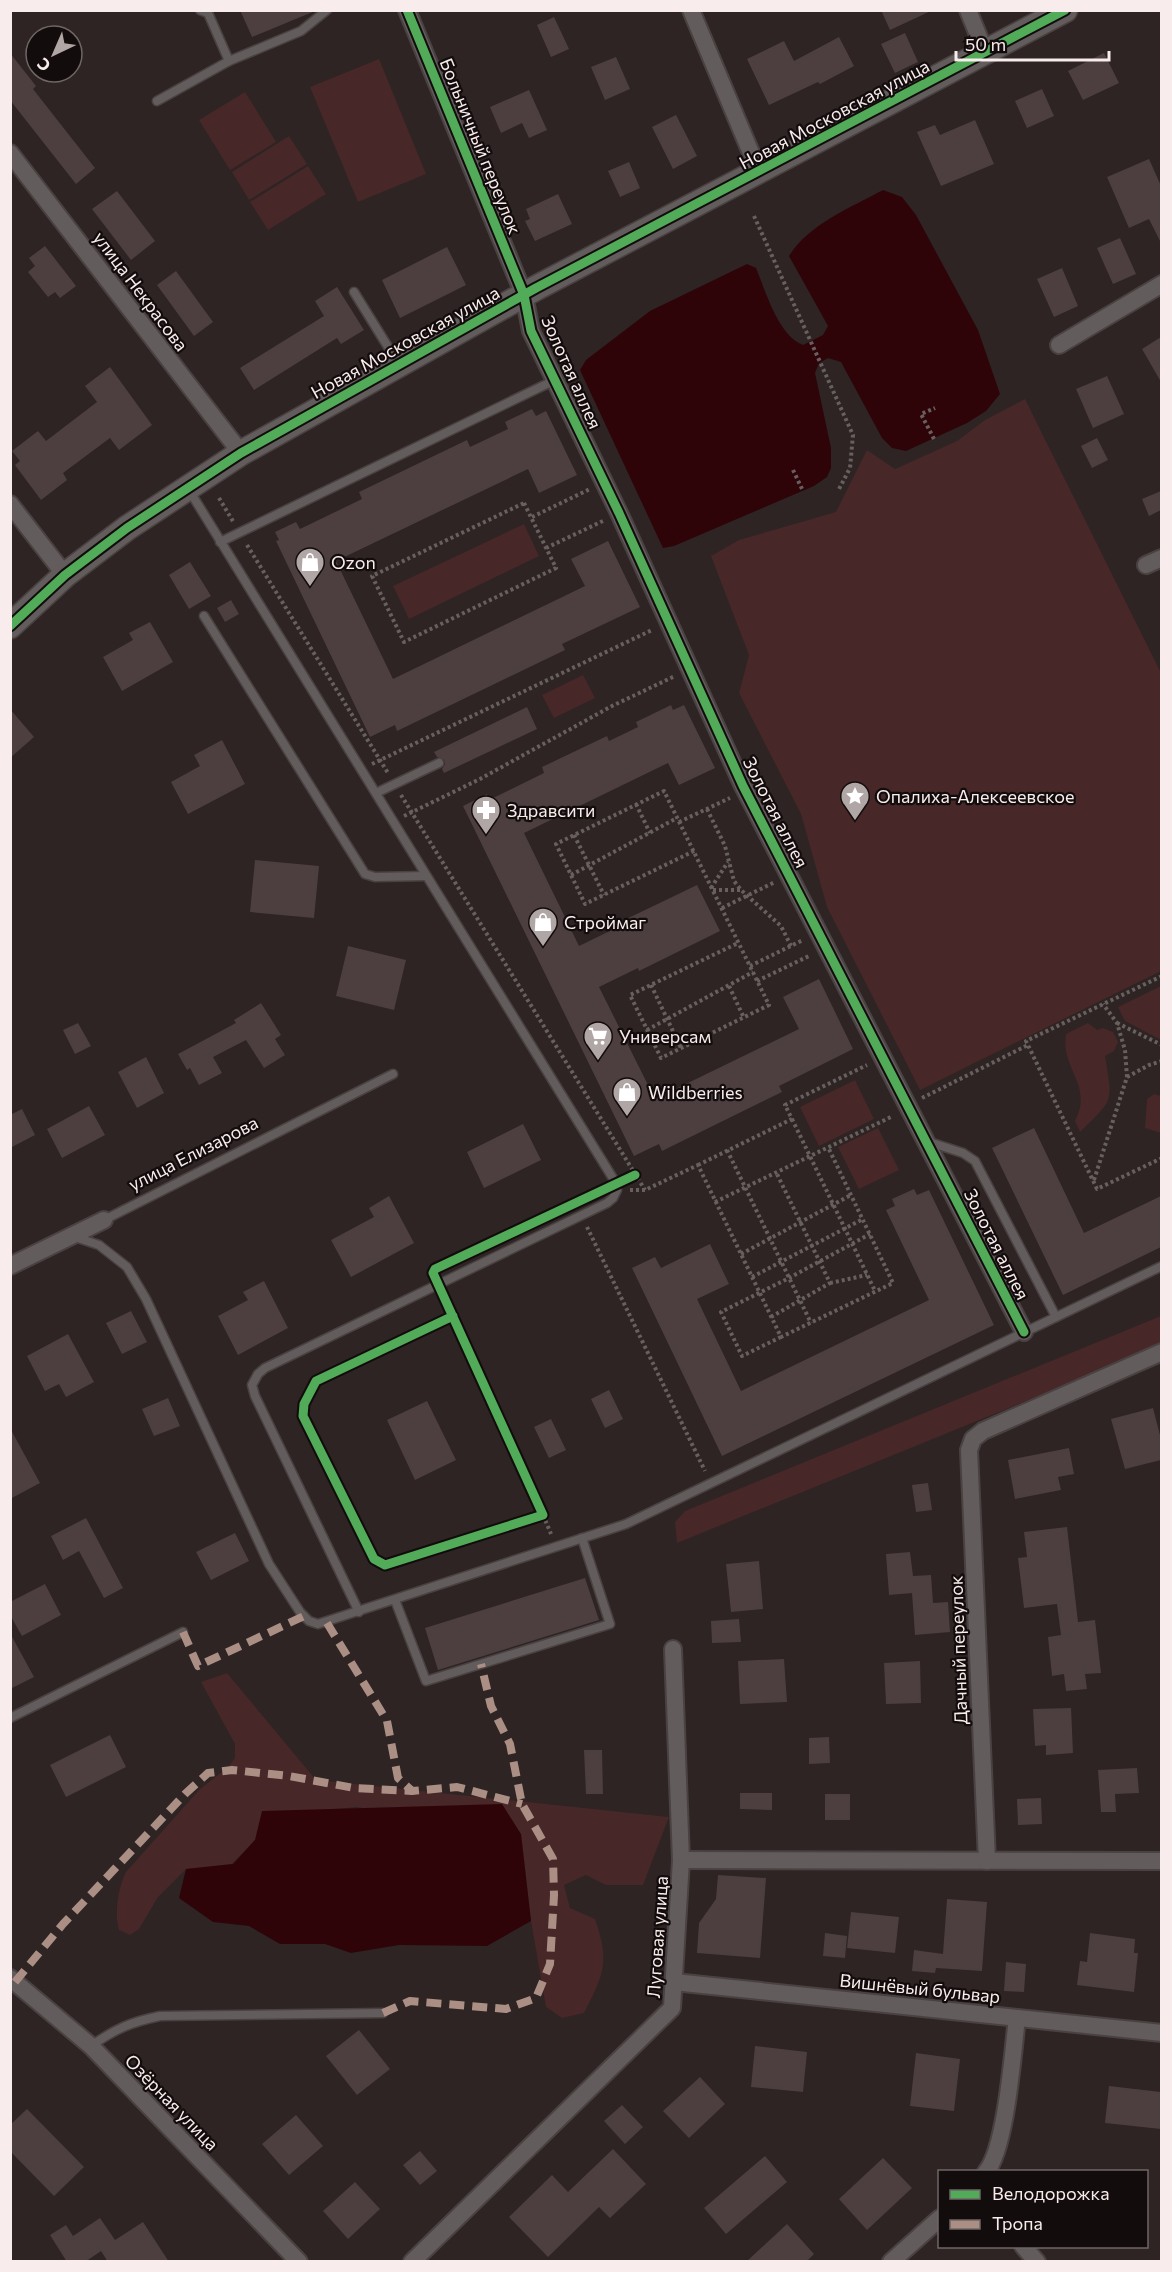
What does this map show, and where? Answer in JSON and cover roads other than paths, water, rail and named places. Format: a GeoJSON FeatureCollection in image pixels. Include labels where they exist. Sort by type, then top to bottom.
{"type":"FeatureCollection","features":[{"type":"Feature","properties":{"kind":"street","name":"Больничный переулок"},"geometry":{"type":"LineString","coordinates":[[407,10],[524,295]]}},
{"type":"Feature","properties":{"kind":"street"},"geometry":{"type":"LineString","coordinates":[[691,10],[759,172]]}},
{"type":"Feature","properties":{"kind":"street"},"geometry":{"type":"LineString","coordinates":[[968,10],[985,52]]}},
{"type":"Feature","properties":{"kind":"street","name":"Новая Московская улица"},"geometry":{"type":"LineString","coordinates":[[10,626],[65,575],[127,528],[241,453],[524,295],[1065,10]]}},
{"type":"Feature","properties":{"kind":"street","name":"улица Некрасова"},"geometry":{"type":"LineString","coordinates":[[10,153],[241,453]]}},
{"type":"Feature","properties":{"kind":"street"},"geometry":{"type":"LineString","coordinates":[[1059,345],[1161,284]]}},
{"type":"Feature","properties":{"kind":"street","name":"Золотая аллея"},"geometry":{"type":"LineString","coordinates":[[524,295],[531,331],[619,513],[745,790],[1024,1332]]}},
{"type":"Feature","properties":{"kind":"street"},"geometry":{"type":"LineString","coordinates":[[10,504],[65,575]]}},
{"type":"Feature","properties":{"kind":"street","name":"улица Елизарова"},"geometry":{"type":"LineString","coordinates":[[10,1266],[104,1220]]}},
{"type":"Feature","properties":{"kind":"street","name":"Дачный переулок"},"geometry":{"type":"LineString","coordinates":[[987,1860],[969,1450],[973,1439],[982,1431],[1161,1352]]}},
{"type":"Feature","properties":{"kind":"street","name":"Луговая улица"},"geometry":{"type":"LineString","coordinates":[[412,2262],[672,2008],[681,1860],[673,1649]]}},
{"type":"Feature","properties":{"kind":"street"},"geometry":{"type":"LineString","coordinates":[[681,1860],[1161,1861]]}},
{"type":"Feature","properties":{"kind":"street","name":"Озёрная улица"},"geometry":{"type":"LineString","coordinates":[[10,1978],[91,2046],[299,2262]]}},
{"type":"Feature","properties":{"kind":"street","name":"Вишнёвый бульвар"},"geometry":{"type":"LineString","coordinates":[[674,1982],[1161,2033]]}},
{"type":"Feature","properties":{"kind":"street"},"geometry":{"type":"LineString","coordinates":[[988,2170],[1000,2141],[1017,2018]]}},
{"type":"Feature","properties":{"kind":"street"},"geometry":{"type":"LineString","coordinates":[[891,2262],[938,2219]]}},
{"type":"Feature","properties":{"kind":"street"},"geometry":{"type":"LineString","coordinates":[[1024,2248],[1037,2262]]}},
{"type":"Feature","properties":{"kind":"lane"},"geometry":{"type":"LineString","coordinates":[[200,10],[208,13],[228,61]]}},
{"type":"Feature","properties":{"kind":"lane"},"geometry":{"type":"LineString","coordinates":[[158,101],[228,61],[301,31],[327,10]]}},
{"type":"Feature","properties":{"kind":"lane"},"geometry":{"type":"LineString","coordinates":[[354,292],[399,364]]}},
{"type":"Feature","properties":{"kind":"lane"},"geometry":{"type":"LineString","coordinates":[[220,542],[555,380]]}},
{"type":"Feature","properties":{"kind":"lane"},"geometry":{"type":"LineString","coordinates":[[187,487],[616,1187],[613,1198],[607,1203],[265,1368],[258,1374],[252,1385],[255,1396],[359,1612]]}},
{"type":"Feature","properties":{"kind":"lane"},"geometry":{"type":"LineString","coordinates":[[204,616],[364,874],[375,877],[426,876]]}},
{"type":"Feature","properties":{"kind":"lane"},"geometry":{"type":"LineString","coordinates":[[376,794],[439,763]]}},
{"type":"Feature","properties":{"kind":"lane","name":"улица Елизарова"},"geometry":{"type":"LineString","coordinates":[[104,1220],[393,1074]]}},
{"type":"Feature","properties":{"kind":"lane"},"geometry":{"type":"LineString","coordinates":[[926,1141],[963,1153],[975,1161],[1056,1317]]}},
{"type":"Feature","properties":{"kind":"lane"},"geometry":{"type":"LineString","coordinates":[[71,1236],[99,1245],[127,1267],[146,1299],[269,1564],[300,1612],[309,1621],[318,1624],[626,1524],[1161,1266]]}},
{"type":"Feature","properties":{"kind":"lane"},"geometry":{"type":"LineString","coordinates":[[395,1600],[426,1681],[610,1624],[582,1538]]}},
{"type":"Feature","properties":{"kind":"lane"},"geometry":{"type":"LineString","coordinates":[[10,1718],[183,1632]]}},
{"type":"Feature","properties":{"kind":"lane"},"geometry":{"type":"LineString","coordinates":[[91,2046],[133,2021],[160,2016],[383,2013]]}},
{"type":"Feature","properties":{"kind":"place","name":"Ozon"},"geometry":{"type":"Point","coordinates":[310,588]}},
{"type":"Feature","properties":{"kind":"place","name":"Опалиха-Алексеевское"},"geometry":{"type":"Point","coordinates":[855,822]}},
{"type":"Feature","properties":{"kind":"place","name":"Здравсити"},"geometry":{"type":"Point","coordinates":[486,836]}},
{"type":"Feature","properties":{"kind":"place","name":"Строймаг"},"geometry":{"type":"Point","coordinates":[543,948]}},
{"type":"Feature","properties":{"kind":"place","name":"Универсам"},"geometry":{"type":"Point","coordinates":[598,1062]}},
{"type":"Feature","properties":{"kind":"place","name":"Wildberries"},"geometry":{"type":"Point","coordinates":[627,1118]}}]}
